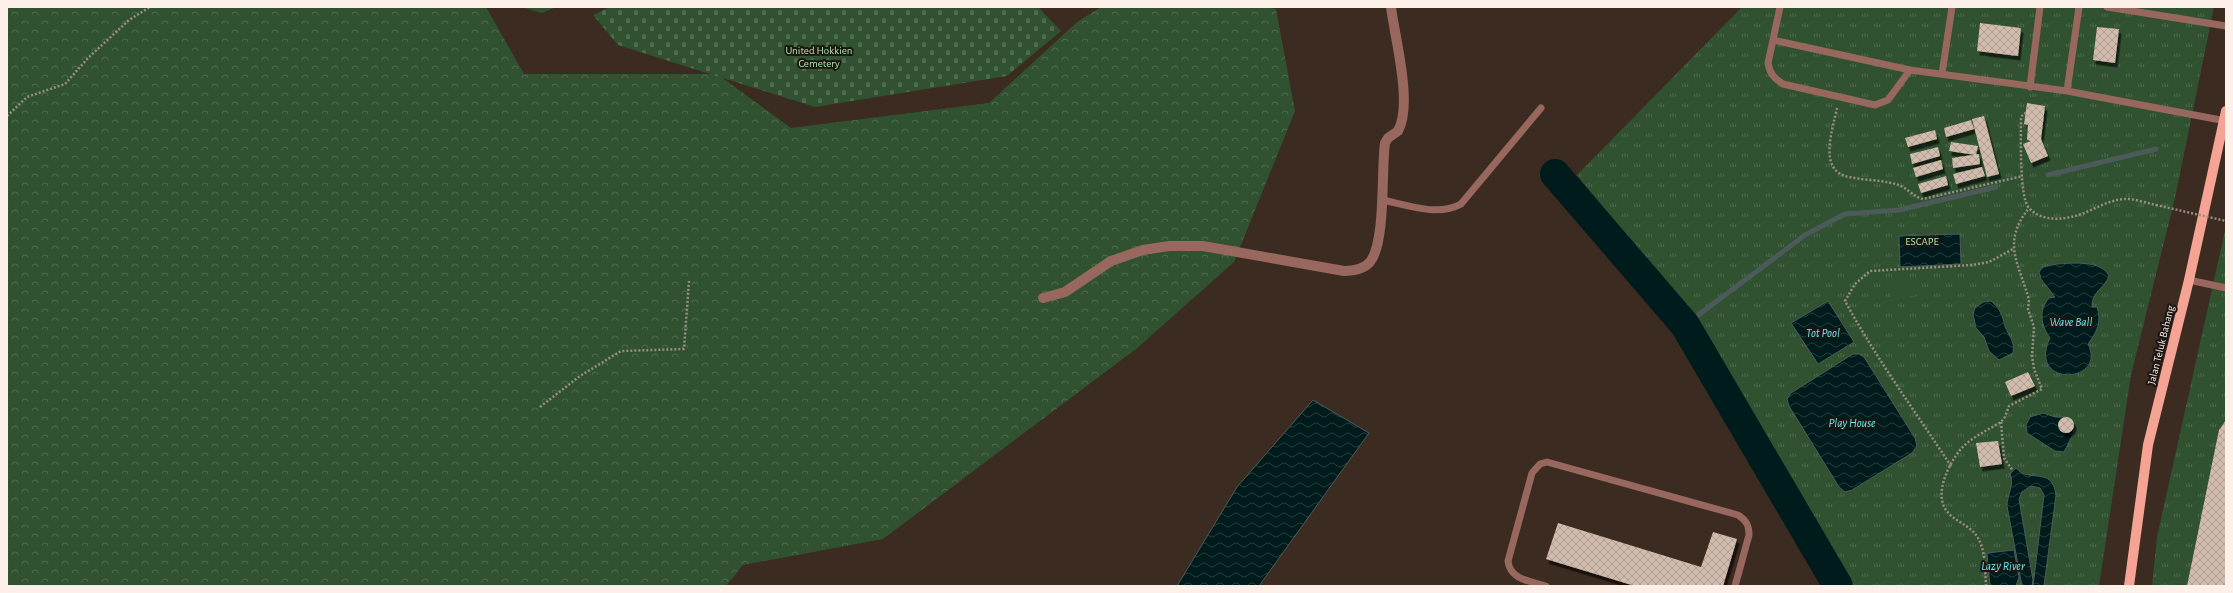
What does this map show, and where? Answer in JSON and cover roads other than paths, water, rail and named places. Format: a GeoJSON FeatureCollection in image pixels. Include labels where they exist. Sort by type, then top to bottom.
{"type":"FeatureCollection","features":[{"type":"Feature","properties":{"kind":"main road","name":"Jalan Teluk Bahang"},"geometry":{"type":"LineString","coordinates":[[2129,586],[2148,445],[2189,280],[2225,118]]}},
{"type":"Feature","properties":{"kind":"street"},"geometry":{"type":"LineString","coordinates":[[1043,298],[1065,292],[1111,261],[1143,250],[1169,246],[1203,246],[1353,271],[1369,263],[1374,255],[1382,200],[1385,143],[1400,128],[1404,98],[1392,7]]}},
{"type":"Feature","properties":{"kind":"lane"},"geometry":{"type":"LineString","coordinates":[[1780,7],[1768,63],[1769,71],[1774,78],[1783,84],[1875,105],[1888,100],[1910,70]]}},
{"type":"Feature","properties":{"kind":"lane"},"geometry":{"type":"LineString","coordinates":[[1942,74],[1952,7]]}},
{"type":"Feature","properties":{"kind":"lane"},"geometry":{"type":"LineString","coordinates":[[2030,87],[2040,7]]}},
{"type":"Feature","properties":{"kind":"lane"},"geometry":{"type":"LineString","coordinates":[[2067,91],[2079,7]]}},
{"type":"Feature","properties":{"kind":"lane"},"geometry":{"type":"LineString","coordinates":[[2107,7],[2226,26]]}},
{"type":"Feature","properties":{"kind":"lane"},"geometry":{"type":"LineString","coordinates":[[1773,40],[1910,70],[2067,91],[2225,118]]}},
{"type":"Feature","properties":{"kind":"lane"},"geometry":{"type":"LineString","coordinates":[[1382,200],[1430,209],[1455,207],[1460,204],[1541,108]]}},
{"type":"Feature","properties":{"kind":"lane"},"geometry":{"type":"LineString","coordinates":[[2189,280],[2226,288]]}},
{"type":"Feature","properties":{"kind":"lane"},"geometry":{"type":"LineString","coordinates":[[1546,586],[1515,576],[1510,571],[1508,560],[1532,473],[1540,464],[1547,462],[1738,515],[1743,518],[1749,528],[1749,535],[1735,586]]}},
{"type":"Feature","properties":{"kind":"water"},"geometry":{"type":"Polygon","coordinates":[[[1960,234],[1961,264],[1900,267],[1899,236],[1960,234]]]}},
{"type":"Feature","properties":{"kind":"water","name":"Wave Ball"},"geometry":{"type":"Polygon","coordinates":[[[2078,263],[2093,265],[2100,267],[2109,276],[2092,302],[2092,307],[2097,307],[2099,322],[2094,335],[2088,344],[2091,357],[2087,367],[2078,373],[2068,375],[2057,372],[2049,366],[2046,354],[2050,338],[2044,328],[2042,318],[2043,308],[2049,298],[2055,297],[2041,279],[2039,272],[2043,267],[2057,264],[2078,263]]]}},
{"type":"Feature","properties":{"kind":"water","name":"Tot Pool"},"geometry":{"type":"Polygon","coordinates":[[[1828,301],[1854,342],[1818,364],[1791,323],[1828,301]]]}},
{"type":"Feature","properties":{"kind":"water"},"geometry":{"type":"Polygon","coordinates":[[[1991,301],[1997,306],[2003,318],[2013,345],[2013,353],[1999,360],[1989,351],[1984,337],[1976,328],[1973,314],[1975,308],[1983,302],[1991,301]]]}},
{"type":"Feature","properties":{"kind":"water","name":"Play House"},"geometry":{"type":"Polygon","coordinates":[[[1853,354],[1859,354],[1864,357],[1915,438],[1917,446],[1912,453],[1852,490],[1845,492],[1839,487],[1789,406],[1787,399],[1791,393],[1853,354]]]}},
{"type":"Feature","properties":{"kind":"water"},"geometry":{"type":"Polygon","coordinates":[[[1313,400],[1369,433],[1259,586],[1177,586],[1237,487],[1313,400]]]}},
{"type":"Feature","properties":{"kind":"water"},"geometry":{"type":"Polygon","coordinates":[[[2043,413],[2055,417],[2067,417],[2074,423],[2073,434],[2064,452],[2055,451],[2027,433],[2026,425],[2030,417],[2043,413]]]}},
{"type":"Feature","properties":{"kind":"water","name":"Lazy River"},"geometry":{"type":"Polygon","coordinates":[[[2016,468],[2021,473],[2027,475],[2045,477],[2050,480],[2054,486],[2056,495],[2044,586],[2033,586],[2044,495],[2040,488],[2031,486],[2022,492],[2019,499],[2033,580],[2032,586],[2022,586],[2007,506],[2012,482],[2010,474],[2016,468]]]}},
{"type":"Feature","properties":{"kind":"water","name":"Lazy River"},"geometry":{"type":"Polygon","coordinates":[[[2014,550],[2019,577],[2016,586],[1990,586],[1987,553],[2014,550]]]}},
{"type":"Feature","properties":{"kind":"waterway"},"geometry":{"type":"LineString","coordinates":[[2048,175],[2156,149]]}},
{"type":"Feature","properties":{"kind":"waterway"},"geometry":{"type":"LineString","coordinates":[[1555,174],[1685,325],[1838,586]]}},
{"type":"Feature","properties":{"kind":"waterway"},"geometry":{"type":"LineString","coordinates":[[1685,325],[1805,235],[1845,214],[1899,210],[1996,187]]}},
{"type":"Feature","properties":{"kind":"park label","name":"United Hokkien Cemetery"},"geometry":{"type":"Point","coordinates":[819,56]}},
{"type":"Feature","properties":{"kind":"park label","name":"ESCAPE"},"geometry":{"type":"Point","coordinates":[1922,241]}}]}
